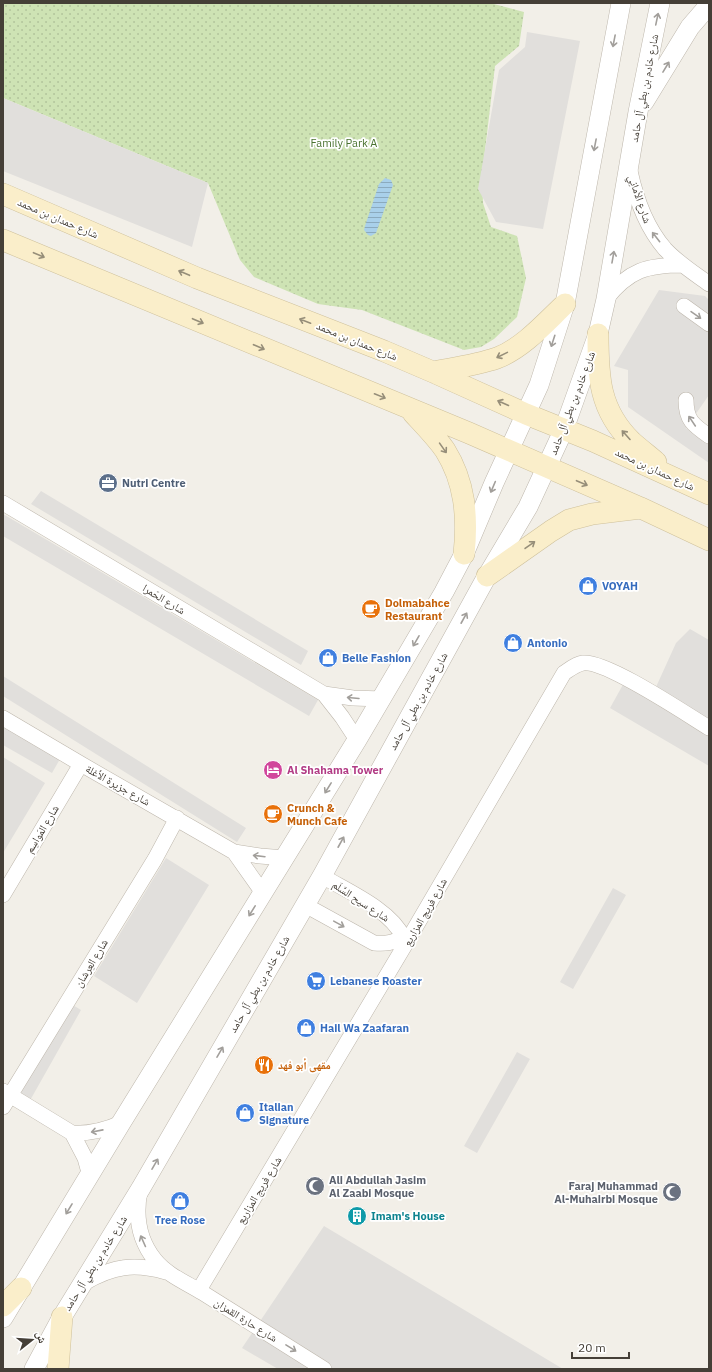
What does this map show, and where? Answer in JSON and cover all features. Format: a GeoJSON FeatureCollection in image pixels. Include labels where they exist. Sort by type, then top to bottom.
{"type":"FeatureCollection","features":[{"type":"Feature","properties":{"kind":"main road","name":"شارع حمدان بن محمد"},"geometry":{"type":"LineString","coordinates":[[3,194],[196,278],[384,351],[709,494]]}},
{"type":"Feature","properties":{"kind":"main road"},"geometry":{"type":"LineString","coordinates":[[3,240],[408,408],[641,508],[709,540]]}},
{"type":"Feature","properties":{"kind":"main road"},"geometry":{"type":"LineString","coordinates":[[433,372],[497,358],[513,350],[565,304]]}},
{"type":"Feature","properties":{"kind":"main road"},"geometry":{"type":"LineString","coordinates":[[598,334],[598,368],[602,391],[607,407],[618,427],[633,442],[677,479]]}},
{"type":"Feature","properties":{"kind":"main road"},"geometry":{"type":"LineString","coordinates":[[408,408],[445,450],[457,474],[464,496],[466,518],[464,554]]}},
{"type":"Feature","properties":{"kind":"main road"},"geometry":{"type":"LineString","coordinates":[[487,576],[569,520],[592,514],[641,508]]}},
{"type":"Feature","properties":{"kind":"main road"},"geometry":{"type":"LineString","coordinates":[[3,1306],[21,1288]]}},
{"type":"Feature","properties":{"kind":"main road"},"geometry":{"type":"LineString","coordinates":[[58,1369],[62,1317]]}},
{"type":"Feature","properties":{"kind":"street"},"geometry":{"type":"LineString","coordinates":[[3,1318],[382,699],[444,592],[464,554],[542,376],[565,304],[621,3]]}},
{"type":"Feature","properties":{"kind":"street","name":"شارع خادم بن بطي آل حامد"},"geometry":{"type":"LineString","coordinates":[[34,1369],[62,1317],[141,1188],[322,876],[487,576],[528,507],[564,429],[598,334],[606,299],[638,112],[660,3]]}},
{"type":"Feature","properties":{"kind":"street"},"geometry":{"type":"LineString","coordinates":[[638,112],[690,27],[709,5]]}},
{"type":"Feature","properties":{"kind":"street","name":"شارع الأمانِي"},"geometry":{"type":"LineString","coordinates":[[629,168],[642,211],[652,232],[666,250],[683,265],[709,284]]}},
{"type":"Feature","properties":{"kind":"street"},"geometry":{"type":"LineString","coordinates":[[606,299],[617,285],[631,275],[647,268],[664,265],[683,265]]}},
{"type":"Feature","properties":{"kind":"street"},"geometry":{"type":"LineString","coordinates":[[684,306],[709,324]]}},
{"type":"Feature","properties":{"kind":"street"},"geometry":{"type":"LineString","coordinates":[[686,400],[686,410],[689,419],[695,426],[709,436]]}},
{"type":"Feature","properties":{"kind":"street","name":"شارع الحَمرا"},"geometry":{"type":"LineString","coordinates":[[3,504],[324,694],[342,717],[357,740]]}},
{"type":"Feature","properties":{"kind":"street","name":"شارع فريج المزاريع"},"geometry":{"type":"LineString","coordinates":[[198,1290],[408,940],[564,673],[573,666],[583,663],[594,664],[634,683],[709,728]]}},
{"type":"Feature","properties":{"kind":"street","name":"شارع الحَمرا"},"geometry":{"type":"LineString","coordinates":[[324,694],[353,698],[382,699]]}},
{"type":"Feature","properties":{"kind":"street","name":"شارع جزيرة الأغلة"},"geometry":{"type":"LineString","coordinates":[[3,718],[234,852],[285,858]]}},
{"type":"Feature","properties":{"kind":"street","name":"شارع المَواسِم"},"geometry":{"type":"LineString","coordinates":[[3,894],[81,764]]}},
{"type":"Feature","properties":{"kind":"street","name":"شارع العِرشان"},"geometry":{"type":"LineString","coordinates":[[5,1098],[155,859],[177,818]]}},
{"type":"Feature","properties":{"kind":"street","name":"شارع جزيرة الأغلة"},"geometry":{"type":"LineString","coordinates":[[234,852],[263,893]]}},
{"type":"Feature","properties":{"kind":"street","name":"شارع سيح السَّلَم"},"geometry":{"type":"LineString","coordinates":[[305,905],[374,943],[392,943],[403,937],[397,926],[386,914],[322,876]]}},
{"type":"Feature","properties":{"kind":"street"},"geometry":{"type":"LineString","coordinates":[[5,1098],[72,1133],[97,1132],[121,1123]]}},
{"type":"Feature","properties":{"kind":"street"},"geometry":{"type":"LineString","coordinates":[[72,1133],[83,1153],[90,1176]]}},
{"type":"Feature","properties":{"kind":"street","name":"شارع حارة القمزان"},"geometry":{"type":"LineString","coordinates":[[141,1188],[137,1204],[137,1219],[140,1234],[146,1248],[155,1261],[167,1272],[324,1369]]}},
{"type":"Feature","properties":{"kind":"street","name":"شارع حارة القمزان"},"geometry":{"type":"LineString","coordinates":[[84,1282],[115,1268],[133,1266],[150,1267],[167,1272]]}},
{"type":"Feature","properties":{"kind":"green space","name":"Family Park A"},"geometry":{"type":"Polygon","coordinates":[[[3,3],[490,3],[524,12],[519,46],[495,66],[482,176],[483,203],[491,227],[517,236],[526,278],[517,317],[494,339],[481,347],[464,350],[362,310],[318,304],[254,277],[240,260],[208,183],[3,98],[3,3]]]}},
{"type":"Feature","properties":{"kind":"shaded area"},"geometry":{"type":"Polygon","coordinates":[[[527,32],[580,41],[543,229],[496,222],[478,189],[499,70],[525,47],[527,32]]]}},
{"type":"Feature","properties":{"kind":"shaded area"},"geometry":{"type":"Polygon","coordinates":[[[3,98],[208,183],[192,247],[3,171],[3,98]]]}},
{"type":"Feature","properties":{"kind":"shaded area"},"geometry":{"type":"Polygon","coordinates":[[[659,290],[705,296],[709,300],[709,395],[686,428],[709,444],[709,463],[628,407],[628,370],[614,366],[659,290]]]}},
{"type":"Feature","properties":{"kind":"shaded area"},"geometry":{"type":"Polygon","coordinates":[[[41,491],[308,651],[301,665],[31,504],[41,491]]]}},
{"type":"Feature","properties":{"kind":"shaded area"},"geometry":{"type":"Polygon","coordinates":[[[3,514],[318,700],[309,716],[3,536],[3,514]]]}},
{"type":"Feature","properties":{"kind":"shaded area"},"geometry":{"type":"Polygon","coordinates":[[[690,629],[709,640],[709,766],[610,708],[630,672],[656,687],[676,643],[690,629]]]}},
{"type":"Feature","properties":{"kind":"shaded area"},"geometry":{"type":"Polygon","coordinates":[[[3,676],[246,828],[237,842],[3,696],[3,676]]]}},
{"type":"Feature","properties":{"kind":"shaded area"},"geometry":{"type":"Polygon","coordinates":[[[3,726],[60,759],[52,773],[3,745],[3,726]]]}},
{"type":"Feature","properties":{"kind":"shaded area"},"geometry":{"type":"Polygon","coordinates":[[[3,757],[45,783],[3,853],[3,757]]]}},
{"type":"Feature","properties":{"kind":"shaded area"},"geometry":{"type":"Polygon","coordinates":[[[166,858],[209,885],[137,1003],[94,976],[166,858]]]}},
{"type":"Feature","properties":{"kind":"shaded area"},"geometry":{"type":"Polygon","coordinates":[[[613,888],[626,895],[573,989],[560,982],[613,888]]]}},
{"type":"Feature","properties":{"kind":"shaded area"},"geometry":{"type":"Polygon","coordinates":[[[68,1002],[81,1010],[28,1104],[16,1096],[68,1002]]]}},
{"type":"Feature","properties":{"kind":"shaded area"},"geometry":{"type":"Polygon","coordinates":[[[517,1052],[530,1059],[477,1153],[464,1146],[517,1052]]]}},
{"type":"Feature","properties":{"kind":"shaded area"},"geometry":{"type":"Polygon","coordinates":[[[324,1226],[563,1369],[278,1369],[242,1348],[324,1226]]]}},
{"type":"Feature","properties":{"kind":"water"},"geometry":{"type":"Polygon","coordinates":[[[385,178],[391,180],[393,185],[376,233],[371,236],[364,230],[379,184],[385,178]]]}},
{"type":"Feature","properties":{"kind":"place","name":"Nutri Centre"},"geometry":{"type":"Point","coordinates":[108,483]}},
{"type":"Feature","properties":{"kind":"place","name":"VOYAH"},"geometry":{"type":"Point","coordinates":[588,586]}},
{"type":"Feature","properties":{"kind":"place","name":"Dolmabahce Restaurant"},"geometry":{"type":"Point","coordinates":[371,609]}},
{"type":"Feature","properties":{"kind":"place","name":"Antonio"},"geometry":{"type":"Point","coordinates":[513,643]}},
{"type":"Feature","properties":{"kind":"place","name":"Belle Fashion"},"geometry":{"type":"Point","coordinates":[328,658]}},
{"type":"Feature","properties":{"kind":"place","name":"Al Shahama Tower"},"geometry":{"type":"Point","coordinates":[273,770]}},
{"type":"Feature","properties":{"kind":"place","name":"Crunch & Munch Cafe"},"geometry":{"type":"Point","coordinates":[273,814]}},
{"type":"Feature","properties":{"kind":"place","name":"Lebanese Roaster"},"geometry":{"type":"Point","coordinates":[316,981]}},
{"type":"Feature","properties":{"kind":"place","name":"Hail Wa Zaafaran"},"geometry":{"type":"Point","coordinates":[306,1028]}},
{"type":"Feature","properties":{"kind":"place","name":"مقهى أبو فهد"},"geometry":{"type":"Point","coordinates":[264,1065]}},
{"type":"Feature","properties":{"kind":"place","name":"Italian Signature"},"geometry":{"type":"Point","coordinates":[245,1113]}},
{"type":"Feature","properties":{"kind":"place","name":"Ali Abdullah Jasim Al Zaabi Mosque"},"geometry":{"type":"Point","coordinates":[315,1186]}},
{"type":"Feature","properties":{"kind":"place","name":"Faraj Muhammad Al-Muhairbi Mosque"},"geometry":{"type":"Point","coordinates":[672,1192]}},
{"type":"Feature","properties":{"kind":"place","name":"Tree Rose"},"geometry":{"type":"Point","coordinates":[180,1201]}},
{"type":"Feature","properties":{"kind":"place","name":"Imam's House"},"geometry":{"type":"Point","coordinates":[357,1216]}}]}
